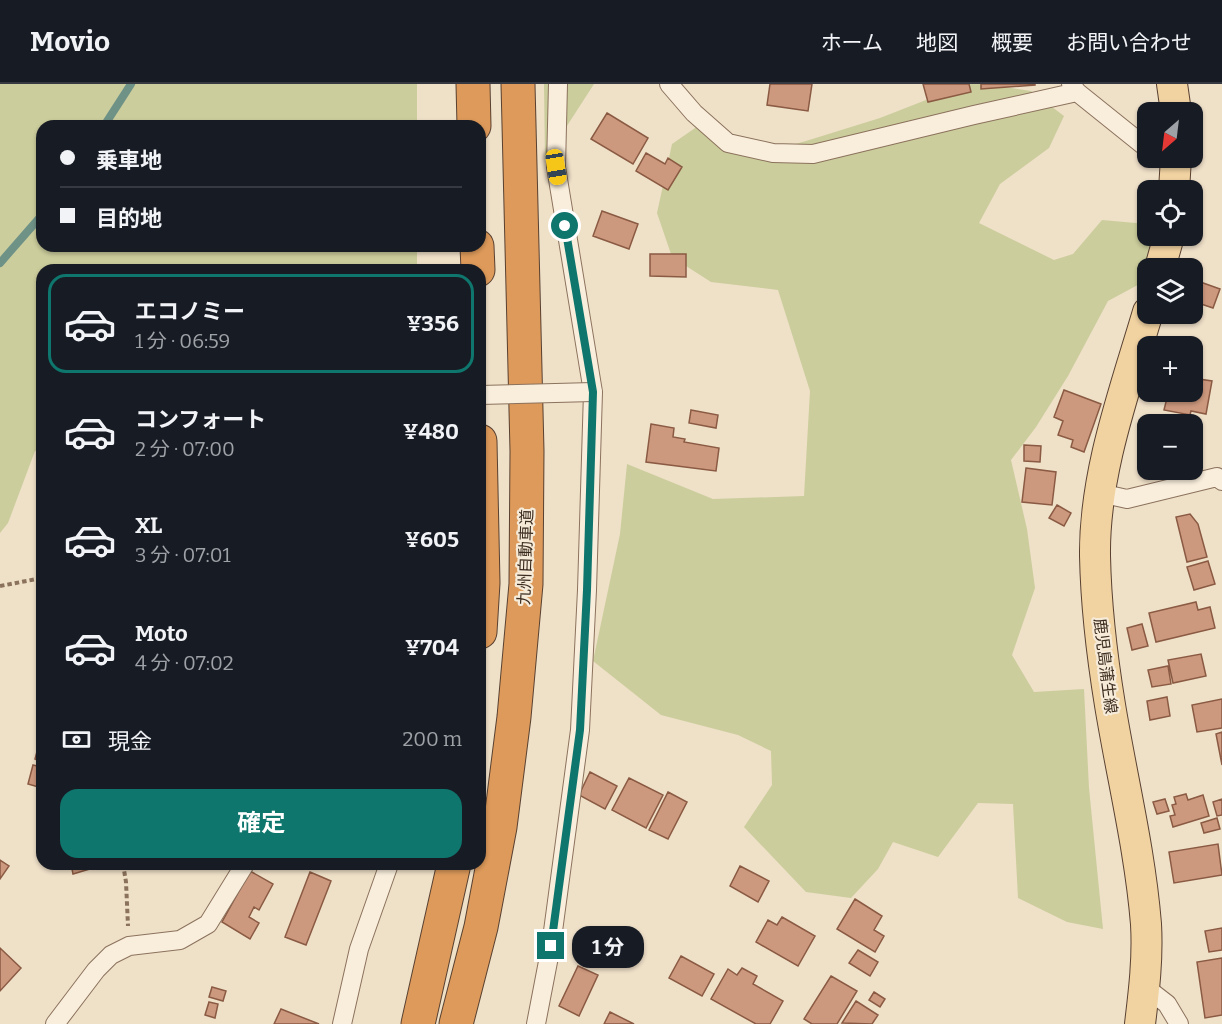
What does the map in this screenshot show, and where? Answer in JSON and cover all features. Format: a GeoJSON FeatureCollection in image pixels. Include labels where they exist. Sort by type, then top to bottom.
{"type":"FeatureCollection","features":[{"type":"Feature","properties":{"kind":"highway"},"geometry":{"type":"LineString","coordinates":[[473,84],[474,120]]}},
{"type":"Feature","properties":{"kind":"highway","name":"九州自動車道"},"geometry":{"type":"LineString","coordinates":[[456,1024],[481,927],[500,826],[514,717],[526,584],[527,451],[518,84]]}},
{"type":"Feature","properties":{"kind":"highway"},"geometry":{"type":"LineString","coordinates":[[418,1024],[453,870]]}},
{"type":"Feature","properties":{"kind":"main road"},"geometry":{"type":"LineString","coordinates":[[1172,84],[1175,102]]}},
{"type":"Feature","properties":{"kind":"main road","name":"鹿児島蒲生線"},"geometry":{"type":"LineString","coordinates":[[1140,1024],[1145,987],[1146,926],[1139,862],[1110,704],[1101,639],[1095,554],[1100,493],[1114,428],[1144,324]]}},
{"type":"Feature","properties":{"kind":"street"},"geometry":{"type":"LineString","coordinates":[[536,1024],[551,946],[580,730],[593,392],[556,167],[558,84]]}},
{"type":"Feature","properties":{"kind":"street"},"geometry":{"type":"LineString","coordinates":[[669,84],[694,113],[728,143],[773,153],[813,154],[1074,88],[1137,140]]}},
{"type":"Feature","properties":{"kind":"street"},"geometry":{"type":"LineString","coordinates":[[486,395],[593,392]]}},
{"type":"Feature","properties":{"kind":"street"},"geometry":{"type":"LineString","coordinates":[[1100,493],[1126,499],[1220,477]]}},
{"type":"Feature","properties":{"kind":"street"},"geometry":{"type":"LineString","coordinates":[[55,1024],[111,955],[129,946],[180,940],[208,924],[241,870]]}},
{"type":"Feature","properties":{"kind":"street"},"geometry":{"type":"LineString","coordinates":[[342,1024],[359,949],[387,870]]}},
{"type":"Feature","properties":{"kind":"street"},"geometry":{"type":"LineString","coordinates":[[1145,987],[1167,1004],[1179,1024]]}},
{"type":"Feature","properties":{"kind":"path"},"geometry":{"type":"LineString","coordinates":[[0,586],[36,579]]}},
{"type":"Feature","properties":{"kind":"path"},"geometry":{"type":"LineString","coordinates":[[124,870],[129,946]]}},
{"type":"Feature","properties":{"kind":"green space"},"geometry":{"type":"Polygon","coordinates":[[[0,84],[417,84],[417,120],[36,120],[36,252],[417,252],[417,264],[36,264],[36,451],[8,523],[0,533],[0,84]]]}},
{"type":"Feature","properties":{"kind":"green space"},"geometry":{"type":"Polygon","coordinates":[[[544,84],[594,84],[545,160],[544,84]]]}},
{"type":"Feature","properties":{"kind":"green space"},"geometry":{"type":"Polygon","coordinates":[[[967,84],[1031,91],[1064,116],[1049,148],[1000,184],[979,223],[1054,260],[1073,254],[1102,220],[1137,223],[1137,246],[1166,246],[1156,258],[1137,258],[1137,285],[1108,301],[1068,376],[1036,427],[1011,460],[1027,529],[1035,588],[1012,655],[1034,692],[1084,689],[1089,788],[1103,929],[1067,922],[1018,898],[1013,804],[978,803],[938,857],[893,842],[878,869],[851,898],[806,892],[744,827],[772,785],[771,751],[738,735],[661,715],[593,661],[620,534],[627,464],[713,499],[804,496],[810,391],[778,290],[711,282],[672,257],[657,213],[672,144],[698,126],[749,157],[880,118],[967,84]]]}},
{"type":"Feature","properties":{"kind":"building"},"geometry":{"type":"Polygon","coordinates":[[[770,84],[812,84],[808,111],[767,105],[770,84]]]}},
{"type":"Feature","properties":{"kind":"building"},"geometry":{"type":"Polygon","coordinates":[[[923,84],[969,84],[971,92],[928,102],[923,84]]]}},
{"type":"Feature","properties":{"kind":"building"},"geometry":{"type":"Polygon","coordinates":[[[981,84],[1035,84],[1035,85],[981,89],[981,84]]]}},
{"type":"Feature","properties":{"kind":"building"},"geometry":{"type":"Polygon","coordinates":[[[607,113],[648,138],[633,164],[591,139],[607,113]]]}},
{"type":"Feature","properties":{"kind":"building"},"geometry":{"type":"Polygon","coordinates":[[[646,153],[665,164],[668,158],[682,167],[668,190],[636,171],[646,153]]]}},
{"type":"Feature","properties":{"kind":"building"},"geometry":{"type":"Polygon","coordinates":[[[602,211],[638,224],[629,249],[593,236],[602,211]]]}},
{"type":"Feature","properties":{"kind":"building"},"geometry":{"type":"Polygon","coordinates":[[[650,254],[686,254],[686,277],[650,276],[650,254]]]}},
{"type":"Feature","properties":{"kind":"building"},"geometry":{"type":"Polygon","coordinates":[[[1203,283],[1220,289],[1213,308],[1203,305],[1203,283]]]}},
{"type":"Feature","properties":{"kind":"building"},"geometry":{"type":"Polygon","coordinates":[[[1203,380],[1212,381],[1206,414],[1191,411],[1190,414],[1185,414],[1164,410],[1166,402],[1203,402],[1203,380]]]}},
{"type":"Feature","properties":{"kind":"building"},"geometry":{"type":"Polygon","coordinates":[[[1064,390],[1101,404],[1084,452],[1071,447],[1073,440],[1058,435],[1063,421],[1054,417],[1064,390]]]}},
{"type":"Feature","properties":{"kind":"building"},"geometry":{"type":"Polygon","coordinates":[[[691,410],[718,415],[716,428],[689,423],[691,410]]]}},
{"type":"Feature","properties":{"kind":"building"},"geometry":{"type":"Polygon","coordinates":[[[651,424],[674,428],[673,437],[685,439],[684,442],[719,448],[716,471],[646,462],[651,424]]]}},
{"type":"Feature","properties":{"kind":"building"},"geometry":{"type":"Polygon","coordinates":[[[1024,445],[1041,446],[1040,462],[1024,461],[1024,445]]]}},
{"type":"Feature","properties":{"kind":"building"},"geometry":{"type":"Polygon","coordinates":[[[1026,468],[1056,472],[1052,505],[1022,502],[1026,468]]]}},
{"type":"Feature","properties":{"kind":"building"},"geometry":{"type":"Polygon","coordinates":[[[1057,505],[1071,513],[1064,526],[1049,518],[1057,505]]]}},
{"type":"Feature","properties":{"kind":"building"},"geometry":{"type":"Polygon","coordinates":[[[1190,514],[1198,524],[1207,557],[1187,562],[1176,517],[1190,514]]]}},
{"type":"Feature","properties":{"kind":"building"},"geometry":{"type":"Polygon","coordinates":[[[1208,561],[1215,584],[1194,590],[1187,567],[1208,561]]]}},
{"type":"Feature","properties":{"kind":"building"},"geometry":{"type":"Polygon","coordinates":[[[1196,602],[1198,610],[1210,607],[1215,628],[1156,642],[1149,613],[1196,602]]]}},
{"type":"Feature","properties":{"kind":"building"},"geometry":{"type":"Polygon","coordinates":[[[1142,624],[1148,646],[1132,650],[1127,628],[1142,624]]]}},
{"type":"Feature","properties":{"kind":"building"},"geometry":{"type":"Polygon","coordinates":[[[1201,654],[1206,676],[1173,683],[1168,660],[1201,654]]]}},
{"type":"Feature","properties":{"kind":"building"},"geometry":{"type":"Polygon","coordinates":[[[1168,666],[1171,684],[1152,687],[1148,670],[1168,666]]]}},
{"type":"Feature","properties":{"kind":"building"},"geometry":{"type":"Polygon","coordinates":[[[1167,697],[1170,716],[1150,720],[1147,701],[1167,697]]]}},
{"type":"Feature","properties":{"kind":"building"},"geometry":{"type":"Polygon","coordinates":[[[1222,699],[1222,728],[1197,732],[1192,705],[1222,699]]]}},
{"type":"Feature","properties":{"kind":"building"},"geometry":{"type":"Polygon","coordinates":[[[1222,732],[1222,765],[1216,734],[1222,732]]]}},
{"type":"Feature","properties":{"kind":"building"},"geometry":{"type":"Polygon","coordinates":[[[33,765],[36,766],[36,786],[28,784],[33,765]]]}},
{"type":"Feature","properties":{"kind":"building"},"geometry":{"type":"Polygon","coordinates":[[[590,772],[617,786],[605,809],[579,795],[590,772]]]}},
{"type":"Feature","properties":{"kind":"building"},"geometry":{"type":"Polygon","coordinates":[[[629,778],[663,795],[646,828],[612,810],[629,778]]]}},
{"type":"Feature","properties":{"kind":"building"},"geometry":{"type":"Polygon","coordinates":[[[668,792],[687,802],[668,839],[649,830],[668,792]]]}},
{"type":"Feature","properties":{"kind":"building"},"geometry":{"type":"Polygon","coordinates":[[[1186,794],[1188,800],[1203,795],[1209,816],[1173,827],[1170,816],[1175,815],[1172,805],[1176,804],[1174,797],[1186,794]]]}},
{"type":"Feature","properties":{"kind":"building"},"geometry":{"type":"Polygon","coordinates":[[[1165,799],[1169,811],[1157,814],[1153,802],[1165,799]]]}},
{"type":"Feature","properties":{"kind":"building"},"geometry":{"type":"Polygon","coordinates":[[[1222,799],[1222,815],[1217,816],[1213,802],[1222,799]]]}},
{"type":"Feature","properties":{"kind":"building"},"geometry":{"type":"Polygon","coordinates":[[[1217,818],[1220,829],[1204,833],[1201,823],[1217,818]]]}},
{"type":"Feature","properties":{"kind":"building"},"geometry":{"type":"Polygon","coordinates":[[[1218,844],[1222,875],[1174,883],[1169,852],[1218,844]]]}},
{"type":"Feature","properties":{"kind":"building"},"geometry":{"type":"Polygon","coordinates":[[[0,860],[9,866],[0,879],[0,860]]]}},
{"type":"Feature","properties":{"kind":"building"},"geometry":{"type":"Polygon","coordinates":[[[740,866],[769,881],[758,902],[730,886],[740,866]]]}},
{"type":"Feature","properties":{"kind":"building"},"geometry":{"type":"Polygon","coordinates":[[[72,870],[86,870],[73,874],[72,870]]]}},
{"type":"Feature","properties":{"kind":"building"},"geometry":{"type":"Polygon","coordinates":[[[250,871],[273,884],[259,910],[254,907],[249,917],[259,923],[250,939],[222,922],[250,871]]]}},
{"type":"Feature","properties":{"kind":"building"},"geometry":{"type":"Polygon","coordinates":[[[310,872],[331,881],[306,945],[285,937],[310,872]]]}},
{"type":"Feature","properties":{"kind":"building"},"geometry":{"type":"Polygon","coordinates":[[[855,899],[882,916],[874,930],[884,936],[875,952],[837,929],[855,899]]]}},
{"type":"Feature","properties":{"kind":"building"},"geometry":{"type":"Polygon","coordinates":[[[782,917],[815,936],[798,966],[756,942],[768,920],[777,925],[782,917]]]}},
{"type":"Feature","properties":{"kind":"building"},"geometry":{"type":"Polygon","coordinates":[[[1222,928],[1222,950],[1209,952],[1205,931],[1222,928]]]}},
{"type":"Feature","properties":{"kind":"building"},"geometry":{"type":"Polygon","coordinates":[[[0,948],[21,968],[0,991],[0,948]]]}},
{"type":"Feature","properties":{"kind":"building"},"geometry":{"type":"Polygon","coordinates":[[[858,950],[878,962],[870,976],[849,963],[858,950]]]}},
{"type":"Feature","properties":{"kind":"building"},"geometry":{"type":"Polygon","coordinates":[[[681,956],[714,974],[702,996],[669,978],[681,956]]]}},
{"type":"Feature","properties":{"kind":"building"},"geometry":{"type":"Polygon","coordinates":[[[1222,958],[1222,1015],[1205,1018],[1197,962],[1222,958]]]}},
{"type":"Feature","properties":{"kind":"building"},"geometry":{"type":"Polygon","coordinates":[[[578,966],[598,975],[579,1016],[559,1006],[578,966]]]}},
{"type":"Feature","properties":{"kind":"building"},"geometry":{"type":"Polygon","coordinates":[[[742,968],[757,976],[753,984],[783,1001],[770,1024],[756,1024],[711,999],[728,969],[737,975],[742,968]]]}},
{"type":"Feature","properties":{"kind":"building"},"geometry":{"type":"Polygon","coordinates":[[[831,976],[857,991],[837,1024],[812,1024],[804,1019],[831,976]]]}},
{"type":"Feature","properties":{"kind":"building"},"geometry":{"type":"Polygon","coordinates":[[[212,987],[226,991],[223,1001],[209,997],[212,987]]]}},
{"type":"Feature","properties":{"kind":"building"},"geometry":{"type":"Polygon","coordinates":[[[874,992],[885,999],[880,1007],[869,1000],[874,992]]]}},
{"type":"Feature","properties":{"kind":"building"},"geometry":{"type":"Polygon","coordinates":[[[856,1001],[878,1015],[872,1024],[842,1023],[856,1001]]]}},
{"type":"Feature","properties":{"kind":"building"},"geometry":{"type":"Polygon","coordinates":[[[209,1002],[218,1004],[215,1018],[205,1015],[209,1002]]]}},
{"type":"Feature","properties":{"kind":"building"},"geometry":{"type":"Polygon","coordinates":[[[281,1009],[319,1024],[274,1024],[281,1009]]]}},
{"type":"Feature","properties":{"kind":"building"},"geometry":{"type":"Polygon","coordinates":[[[610,1012],[634,1024],[604,1024],[610,1012]]]}},
{"type":"Feature","properties":{"kind":"waterway"},"geometry":{"type":"LineString","coordinates":[[108,120],[131,84]]}},
{"type":"Feature","properties":{"kind":"waterway"},"geometry":{"type":"LineString","coordinates":[[0,263],[36,222]]}},
{"type":"Feature","properties":{"kind":"route"},"geometry":{"type":"LineString","coordinates":[[551,946],[580,730],[593,392],[565,226]]}}]}
